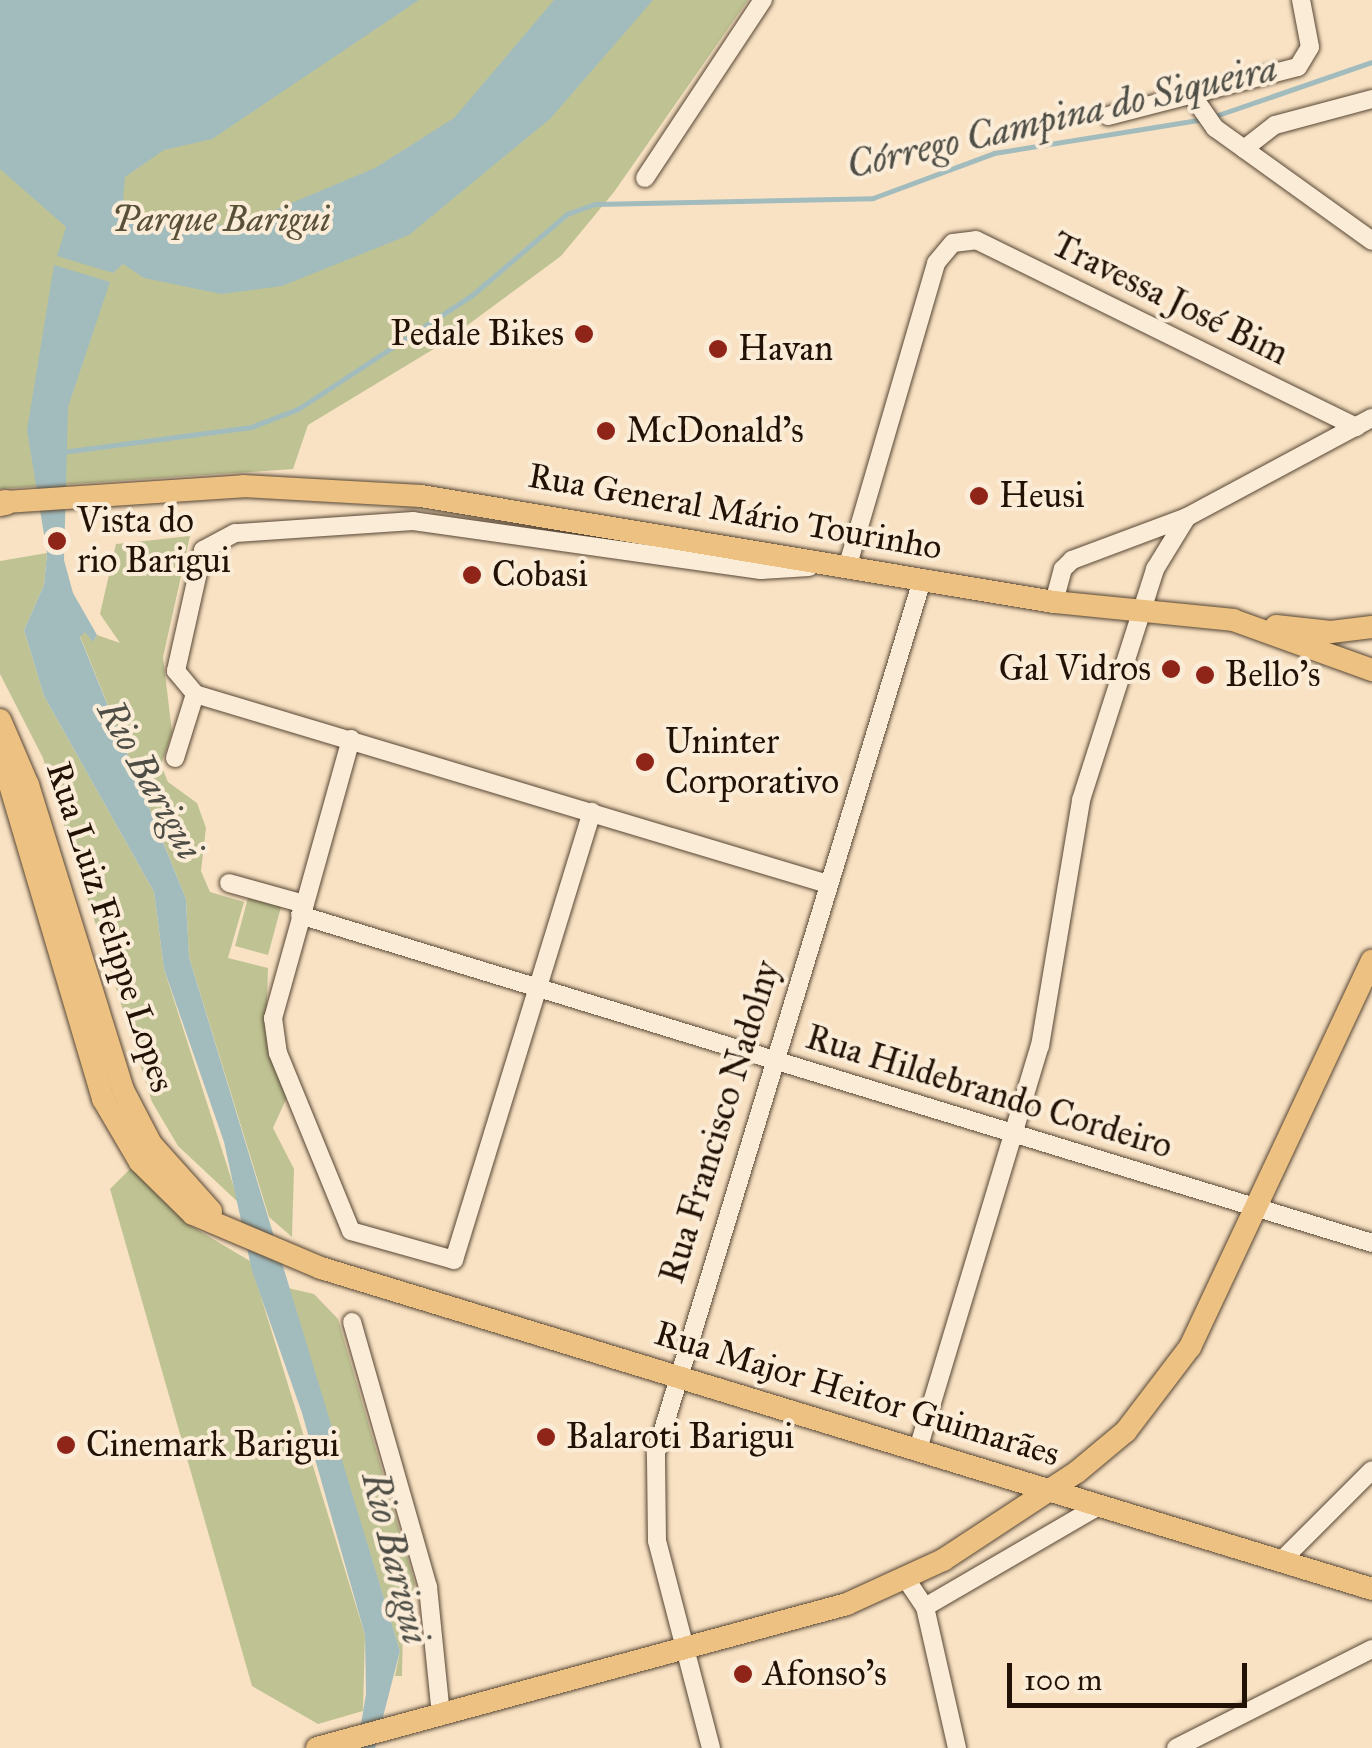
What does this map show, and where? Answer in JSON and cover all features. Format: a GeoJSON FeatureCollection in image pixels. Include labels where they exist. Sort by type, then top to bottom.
{"type":"FeatureCollection","features":[{"type":"Feature","properties":{"kind":"main road","name":"Rua General Mário Tourinho"},"geometry":{"type":"LineString","coordinates":[[2,502],[243,486],[403,494],[1054,602],[1233,620],[1372,670]]}},
{"type":"Feature","properties":{"kind":"main road"},"geometry":{"type":"LineString","coordinates":[[1233,620],[1331,632],[1372,627]]}},
{"type":"Feature","properties":{"kind":"main road"},"geometry":{"type":"LineString","coordinates":[[1331,632],[1372,656]]}},
{"type":"Feature","properties":{"kind":"main road","name":"Rua Luiz Felippe Lopes"},"geometry":{"type":"LineString","coordinates":[[0,720],[28,785],[112,1062],[137,1121],[169,1168],[243,1238]]}},
{"type":"Feature","properties":{"kind":"main road"},"geometry":{"type":"LineString","coordinates":[[0,751],[87,1054],[114,1121],[176,1201],[243,1238]]}},
{"type":"Feature","properties":{"kind":"main road"},"geometry":{"type":"LineString","coordinates":[[319,1747],[818,1614],[906,1579],[1052,1490],[1126,1431],[1174,1372],[1363,995],[1372,961]]}},
{"type":"Feature","properties":{"kind":"main road","name":"Rua Major Heitor Guimarães"},"geometry":{"type":"LineString","coordinates":[[243,1238],[321,1268],[1366,1586]]}},
{"type":"Feature","properties":{"kind":"street"},"geometry":{"type":"LineString","coordinates":[[645,178],[762,0]]}},
{"type":"Feature","properties":{"kind":"street"},"geometry":{"type":"LineString","coordinates":[[1108,116],[1198,103],[1277,76],[1306,60],[1310,39],[1301,0]]}},
{"type":"Feature","properties":{"kind":"street"},"geometry":{"type":"LineString","coordinates":[[1244,149],[1275,125],[1372,99]]}},
{"type":"Feature","properties":{"kind":"street"},"geometry":{"type":"LineString","coordinates":[[1198,103],[1215,128],[1372,241]]}},
{"type":"Feature","properties":{"kind":"street","name":"Travessa José Bim"},"geometry":{"type":"LineString","coordinates":[[838,566],[936,264],[952,243],[976,240],[1364,422]]}},
{"type":"Feature","properties":{"kind":"street"},"geometry":{"type":"LineString","coordinates":[[1054,602],[1062,569],[1072,560],[1187,517],[1364,422]]}},
{"type":"Feature","properties":{"kind":"street"},"geometry":{"type":"LineString","coordinates":[[918,1450],[1048,1017],[1081,800],[1141,611],[1163,553],[1187,517]]}},
{"type":"Feature","properties":{"kind":"street"},"geometry":{"type":"LineString","coordinates":[[828,884],[196,694],[180,682],[176,662],[203,550],[236,533],[414,522],[762,570],[838,566]]}},
{"type":"Feature","properties":{"kind":"street","name":"Rua Francisco Nadolny"},"geometry":{"type":"LineString","coordinates":[[711,1748],[684,1649],[653,1503],[656,1453],[676,1376],[922,580]]}},
{"type":"Feature","properties":{"kind":"street"},"geometry":{"type":"LineString","coordinates":[[176,758],[196,694]]}},
{"type":"Feature","properties":{"kind":"street"},"geometry":{"type":"LineString","coordinates":[[351,739],[277,994],[273,1037],[321,1170],[351,1231],[454,1260],[592,812]]}},
{"type":"Feature","properties":{"kind":"street","name":"Rua Hildebrando Cordeiro"},"geometry":{"type":"LineString","coordinates":[[230,882],[302,910],[538,988],[1372,1242]]}},
{"type":"Feature","properties":{"kind":"street"},"geometry":{"type":"LineString","coordinates":[[352,1322],[428,1587],[442,1714]]}},
{"type":"Feature","properties":{"kind":"street"},"geometry":{"type":"LineString","coordinates":[[1289,1562],[1372,1470]]}},
{"type":"Feature","properties":{"kind":"street"},"geometry":{"type":"LineString","coordinates":[[925,1607],[1100,1505]]}},
{"type":"Feature","properties":{"kind":"street"},"geometry":{"type":"LineString","coordinates":[[906,1579],[925,1607],[957,1748]]}},
{"type":"Feature","properties":{"kind":"street"},"geometry":{"type":"LineString","coordinates":[[1176,1748],[1372,1649]]}},
{"type":"Feature","properties":{"kind":"green space","name":"Parque Barigui"},"geometry":{"type":"Polygon","coordinates":[[[0,0],[748,0],[614,192],[561,256],[442,344],[308,425],[293,469],[0,489],[0,0]]]}},
{"type":"Feature","properties":{"kind":"green space"},"geometry":{"type":"Polygon","coordinates":[[[190,536],[163,657],[172,732],[161,765],[168,782],[197,803],[206,828],[201,871],[210,892],[244,902],[228,958],[268,968],[266,1035],[287,1097],[273,1128],[294,1169],[292,1237],[269,1217],[189,957],[186,899],[80,636],[85,631],[93,641],[97,635],[120,643],[100,614],[116,544],[190,536]]]}},
{"type":"Feature","properties":{"kind":"green space"},"geometry":{"type":"Polygon","coordinates":[[[47,553],[44,585],[24,630],[44,696],[154,892],[164,969],[239,1203],[178,1146],[152,1102],[43,758],[0,674],[0,561],[47,553]]]}},
{"type":"Feature","properties":{"kind":"green space"},"geometry":{"type":"Polygon","coordinates":[[[248,898],[281,907],[268,955],[235,946],[248,898]]]}},
{"type":"Feature","properties":{"kind":"green space"},"geometry":{"type":"Polygon","coordinates":[[[132,1167],[191,1226],[250,1261],[365,1635],[363,1711],[318,1724],[252,1686],[110,1189],[132,1167]]]}},
{"type":"Feature","properties":{"kind":"green space"},"geometry":{"type":"Polygon","coordinates":[[[288,1288],[314,1294],[338,1319],[415,1584],[403,1623],[402,1676],[395,1676],[400,1651],[288,1288]]]}},
{"type":"Feature","properties":{"kind":"water"},"geometry":{"type":"Polygon","coordinates":[[[0,0],[419,0],[212,139],[164,150],[125,177],[123,199],[146,221],[237,226],[375,168],[454,118],[554,0],[653,0],[551,118],[409,235],[282,286],[221,294],[144,278],[123,264],[113,273],[57,256],[66,227],[0,169],[0,0]]]}},
{"type":"Feature","properties":{"kind":"water"},"geometry":{"type":"Polygon","coordinates":[[[54,265],[110,282],[68,407],[64,560],[73,593],[97,635],[93,642],[85,632],[80,637],[186,899],[189,957],[400,1651],[375,1748],[357,1748],[366,1694],[365,1635],[302,1413],[252,1271],[224,1142],[164,969],[154,892],[44,696],[24,630],[44,585],[47,553],[27,430],[54,265]]]}},
{"type":"Feature","properties":{"kind":"waterway","name":"Córrego Campina do Siqueira"},"geometry":{"type":"LineString","coordinates":[[1215,116],[1372,62]]}},
{"type":"Feature","properties":{"kind":"waterway","name":"Córrego Campina do Siqueira"},"geometry":{"type":"LineString","coordinates":[[62,452],[251,427],[298,409],[471,296],[567,214],[595,204],[873,198],[994,153],[1204,119]]}},
{"type":"Feature","properties":{"kind":"place","name":"Pedale Bikes"},"geometry":{"type":"Point","coordinates":[584,334]}},
{"type":"Feature","properties":{"kind":"place","name":"Havan"},"geometry":{"type":"Point","coordinates":[718,349]}},
{"type":"Feature","properties":{"kind":"place","name":"McDonald's"},"geometry":{"type":"Point","coordinates":[606,431]}},
{"type":"Feature","properties":{"kind":"place","name":"Heusi"},"geometry":{"type":"Point","coordinates":[979,496]}},
{"type":"Feature","properties":{"kind":"place","name":"Vista do rio Barigui"},"geometry":{"type":"Point","coordinates":[57,541]}},
{"type":"Feature","properties":{"kind":"place","name":"Cobasi"},"geometry":{"type":"Point","coordinates":[472,575]}},
{"type":"Feature","properties":{"kind":"place","name":"Gal Vidros"},"geometry":{"type":"Point","coordinates":[1171,669]}},
{"type":"Feature","properties":{"kind":"place","name":"Bello's"},"geometry":{"type":"Point","coordinates":[1205,675]}},
{"type":"Feature","properties":{"kind":"place","name":"Uninter Corporativo"},"geometry":{"type":"Point","coordinates":[645,762]}},
{"type":"Feature","properties":{"kind":"place","name":"Balaroti Barigui"},"geometry":{"type":"Point","coordinates":[546,1437]}},
{"type":"Feature","properties":{"kind":"place","name":"Cinemark Barigui"},"geometry":{"type":"Point","coordinates":[66,1445]}},
{"type":"Feature","properties":{"kind":"place","name":"Afonso's"},"geometry":{"type":"Point","coordinates":[743,1674]}},
{"type":"Feature","properties":{"kind":"water label","name":"Rio Barigui"},"geometry":{"type":"Point","coordinates":[150,780]}},
{"type":"Feature","properties":{"kind":"water label","name":"Rio Barigui"},"geometry":{"type":"Point","coordinates":[395,1558]}}]}
